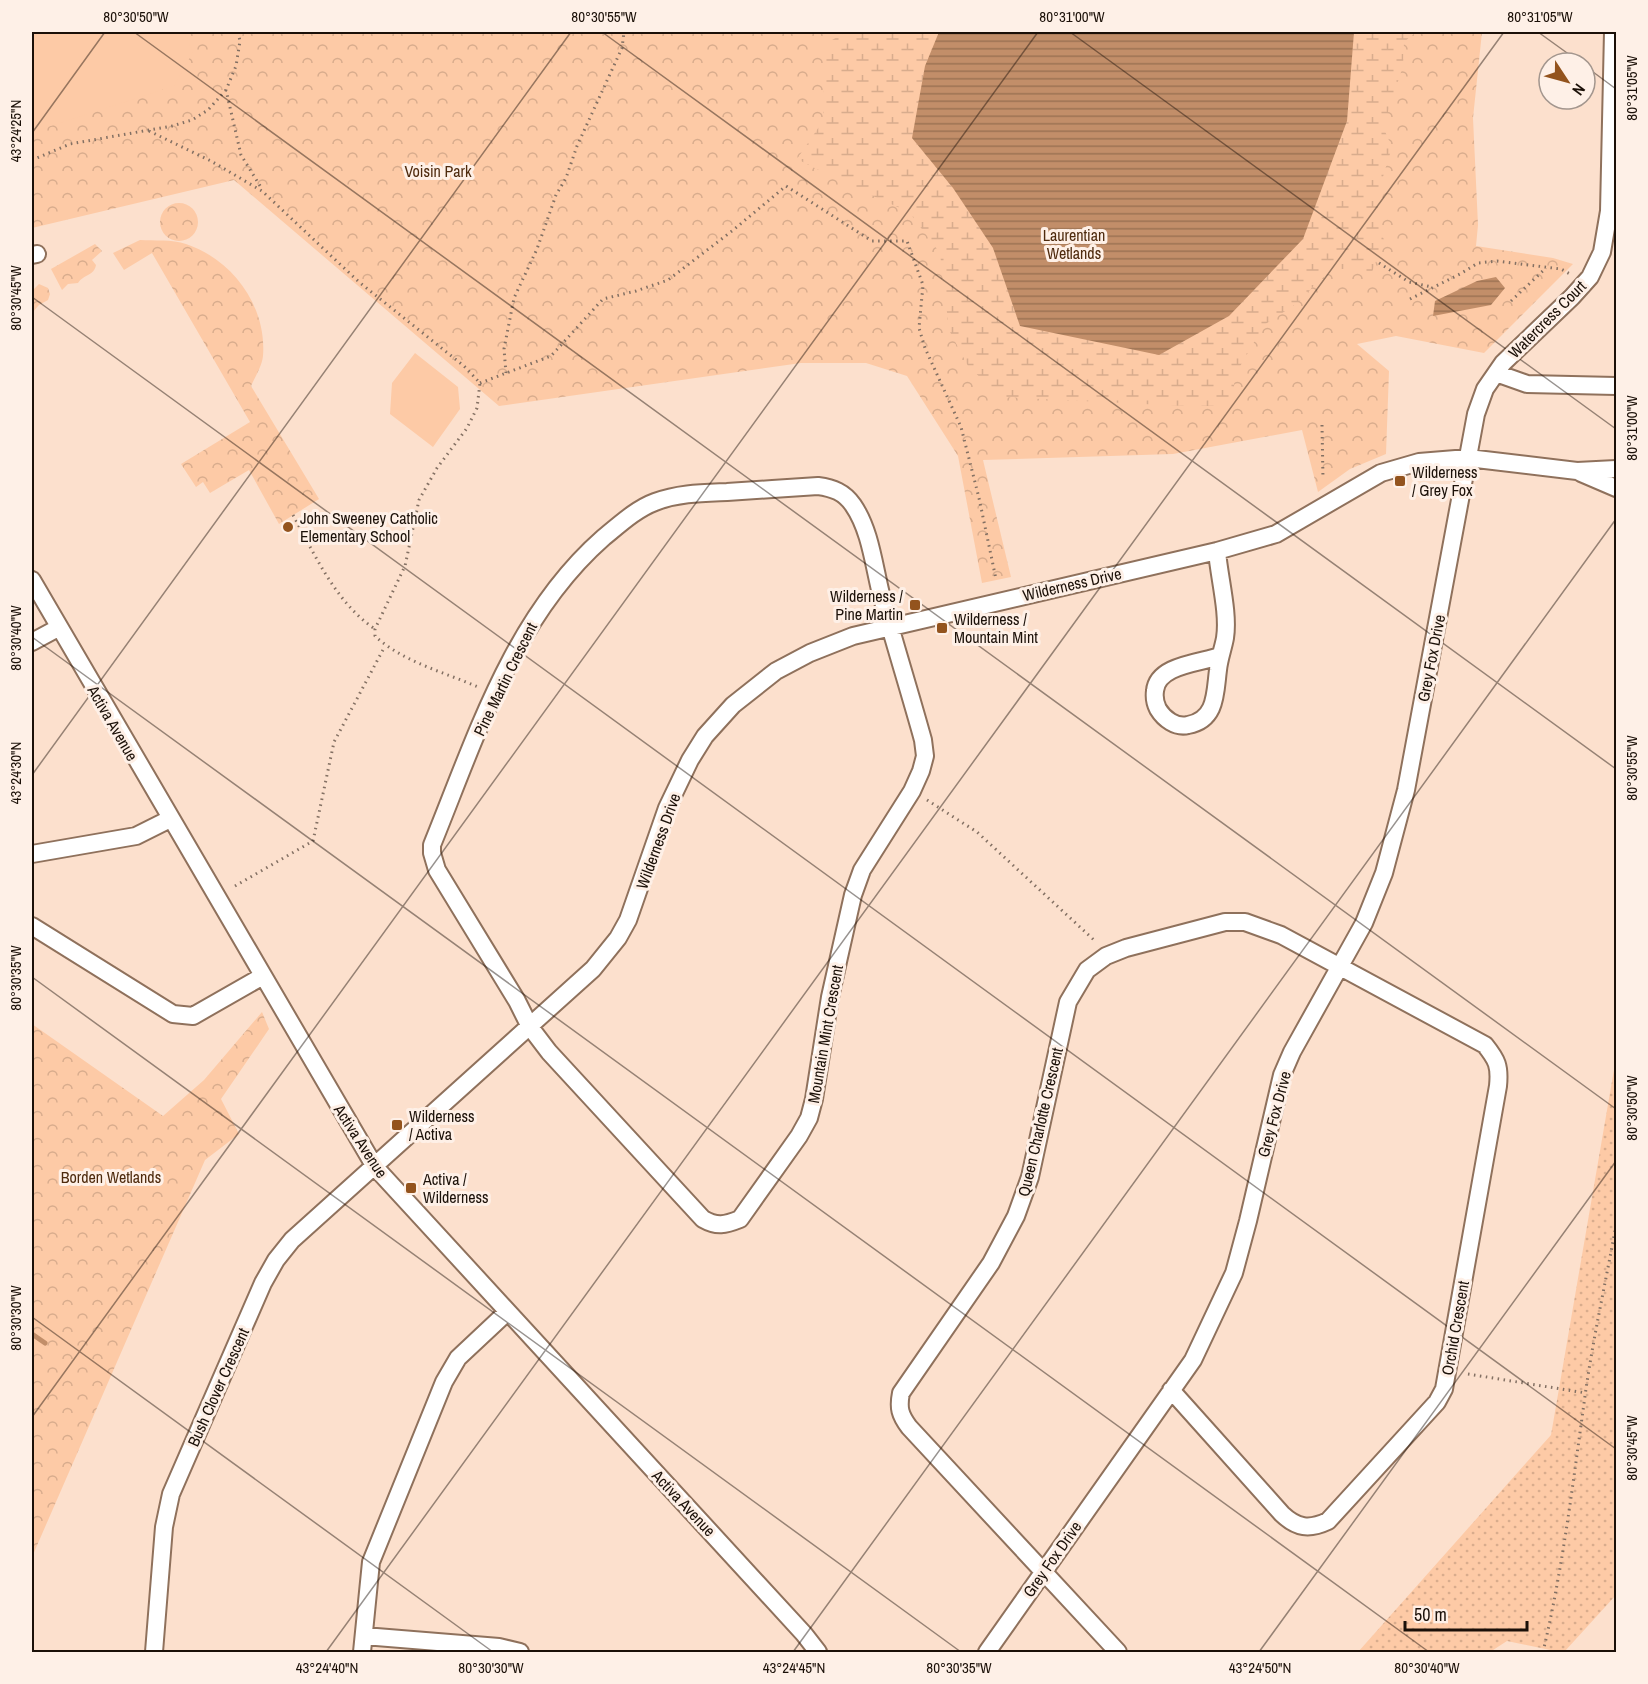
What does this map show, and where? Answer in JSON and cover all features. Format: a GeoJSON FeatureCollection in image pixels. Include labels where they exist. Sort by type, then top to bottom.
{"type":"FeatureCollection","features":[{"type":"Feature","properties":{"kind":"street","name":"Watercress Court"},"geometry":{"type":"LineString","coordinates":[[1468,458],[1476,414],[1485,389],[1503,363],[1585,282],[1602,252],[1609,211],[1613,32]]}},
{"type":"Feature","properties":{"kind":"street"},"geometry":{"type":"LineString","coordinates":[[1496,373],[1527,384],[1617,386]]}},
{"type":"Feature","properties":{"kind":"street","name":"Wilderness Drive"},"geometry":{"type":"LineString","coordinates":[[375,1167],[593,969],[618,938],[638,896],[668,808],[705,736],[726,713],[776,671],[810,652],[853,636],[1217,551],[1276,534],[1381,473],[1419,462],[1468,458],[1577,471],[1617,469]]}},
{"type":"Feature","properties":{"kind":"street","name":"Grey Fox Drive"},"geometry":{"type":"LineString","coordinates":[[987,1653],[1193,1360],[1234,1273],[1282,1075],[1292,1052],[1364,923],[1384,873],[1407,790],[1468,458]]}},
{"type":"Feature","properties":{"kind":"street","name":"Wilderness Drive"},"geometry":{"type":"LineString","coordinates":[[1577,471],[1617,488]]}},
{"type":"Feature","properties":{"kind":"street","name":"Pine Martin Crescent"},"geometry":{"type":"LineString","coordinates":[[530,1026],[437,870],[432,845],[493,697],[526,630],[549,596],[588,551],[634,514],[652,503],[676,495],[818,486],[831,488],[844,494],[854,507],[866,534],[890,626]]}},
{"type":"Feature","properties":{"kind":"street"},"geometry":{"type":"LineString","coordinates":[[1217,551],[1225,638],[1220,656],[1213,707],[1205,717],[1192,725],[1182,726],[1170,722],[1157,708],[1154,699],[1155,686],[1163,675],[1171,670],[1220,656]]}},
{"type":"Feature","properties":{"kind":"street","name":"Activa Avenue"},"geometry":{"type":"LineString","coordinates":[[32,580],[375,1167],[804,1634],[818,1653]]}},
{"type":"Feature","properties":{"kind":"street","name":"Mountain Mint Crescent"},"geometry":{"type":"LineString","coordinates":[[530,1026],[549,1052],[703,1219],[714,1226],[726,1225],[740,1219],[799,1136],[809,1118],[830,997],[853,895],[862,870],[912,791],[925,756],[923,740],[890,626]]}},
{"type":"Feature","properties":{"kind":"street"},"geometry":{"type":"LineString","coordinates":[[32,642],[58,628]]}},
{"type":"Feature","properties":{"kind":"street"},"geometry":{"type":"LineString","coordinates":[[32,854],[136,836],[170,819]]}},
{"type":"Feature","properties":{"kind":"street","name":"Queen Charlotte Crescent"},"geometry":{"type":"LineString","coordinates":[[1118,1653],[909,1427],[901,1417],[899,1406],[901,1393],[991,1263],[1016,1216],[1030,1177],[1068,1002],[1087,970],[1116,952],[1225,922],[1245,922],[1261,926],[1341,967]]}},
{"type":"Feature","properties":{"kind":"street"},"geometry":{"type":"LineString","coordinates":[[32,926],[173,1014],[194,1016],[263,976]]}},
{"type":"Feature","properties":{"kind":"street","name":"Orchid Crescent"},"geometry":{"type":"LineString","coordinates":[[1172,1390],[1282,1514],[1293,1524],[1303,1528],[1316,1527],[1328,1521],[1437,1402],[1444,1389],[1500,1070],[1495,1057],[1485,1045],[1341,967]]}},
{"type":"Feature","properties":{"kind":"street","name":"Bush Clover Crescent"},"geometry":{"type":"LineString","coordinates":[[154,1653],[164,1527],[171,1494],[263,1283],[276,1260],[292,1240],[375,1167]]}},
{"type":"Feature","properties":{"kind":"street"},"geometry":{"type":"LineString","coordinates":[[507,1312],[458,1358],[444,1382],[371,1562],[363,1644],[499,1647],[520,1653]]}},
{"type":"Feature","properties":{"kind":"path"},"geometry":{"type":"LineString","coordinates":[[32,160],[70,144],[149,131],[192,120],[208,110],[226,90],[236,66],[240,41],[238,32]]}},
{"type":"Feature","properties":{"kind":"path"},"geometry":{"type":"LineString","coordinates":[[506,373],[504,349],[514,298],[537,249],[556,195],[566,178],[577,146],[622,48],[624,32]]}},
{"type":"Feature","properties":{"kind":"path"},"geometry":{"type":"LineString","coordinates":[[226,90],[241,154],[262,191]]}},
{"type":"Feature","properties":{"kind":"path"},"geometry":{"type":"LineString","coordinates":[[149,131],[211,161],[262,191],[359,282],[464,366],[480,383]]}},
{"type":"Feature","properties":{"kind":"path"},"geometry":{"type":"LineString","coordinates":[[480,383],[551,356],[603,299],[668,280],[786,186],[872,241],[907,242],[923,285],[919,328],[925,348],[961,427],[996,579]]}},
{"type":"Feature","properties":{"kind":"path"},"geometry":{"type":"LineString","coordinates":[[1410,299],[1478,263],[1497,261],[1561,269],[1585,282]]}},
{"type":"Feature","properties":{"kind":"path"},"geometry":{"type":"LineString","coordinates":[[1379,263],[1409,282],[1434,287]]}},
{"type":"Feature","properties":{"kind":"path"},"geometry":{"type":"LineString","coordinates":[[1511,301],[1546,268]]}},
{"type":"Feature","properties":{"kind":"path"},"geometry":{"type":"LineString","coordinates":[[478,687],[385,646],[375,636],[375,629],[405,566],[419,500],[437,468],[467,428],[477,408],[480,383]]}},
{"type":"Feature","properties":{"kind":"path"},"geometry":{"type":"LineString","coordinates":[[1322,425],[1323,479]]}},
{"type":"Feature","properties":{"kind":"path"},"geometry":{"type":"LineString","coordinates":[[293,515],[332,582],[357,614],[375,629]]}},
{"type":"Feature","properties":{"kind":"path"},"geometry":{"type":"LineString","coordinates":[[235,886],[312,841],[334,742],[385,646]]}},
{"type":"Feature","properties":{"kind":"path"},"geometry":{"type":"LineString","coordinates":[[927,800],[977,832],[1094,940]]}},
{"type":"Feature","properties":{"kind":"path"},"geometry":{"type":"LineString","coordinates":[[1543,1653],[1556,1592],[1586,1393],[1617,1225]]}},
{"type":"Feature","properties":{"kind":"path"},"geometry":{"type":"LineString","coordinates":[[1468,1374],[1586,1393]]}},
{"type":"Feature","properties":{"kind":"green space","name":"Laurentian Wetlands"},"geometry":{"type":"Polygon","coordinates":[[[32,32],[1482,32],[1473,118],[1478,225],[1476,246],[1553,258],[1573,264],[1484,353],[1396,336],[1357,344],[1389,371],[1386,454],[1350,469],[1318,492],[1302,430],[1173,454],[983,460],[1011,577],[982,583],[958,456],[907,376],[866,363],[801,363],[499,406],[234,180],[32,228],[32,32]]]}},
{"type":"Feature","properties":{"kind":"green space"},"geometry":{"type":"Polygon","coordinates":[[[32,32],[184,32],[193,52],[174,86],[32,132],[32,32]]]}},
{"type":"Feature","properties":{"kind":"green space"},"geometry":{"type":"Polygon","coordinates":[[[846,32],[939,32],[925,66],[912,138],[953,188],[993,248],[1020,326],[1347,121],[1354,32],[1416,32],[1404,42],[1403,66],[1383,127],[1392,147],[1378,204],[1380,227],[1384,240],[1372,272],[1336,269],[1318,281],[1299,302],[1264,325],[1235,375],[1232,406],[1184,406],[1001,397],[968,366],[949,330],[940,253],[909,212],[797,159],[823,121],[825,44],[846,32]]]}},
{"type":"Feature","properties":{"kind":"green space"},"geometry":{"type":"Polygon","coordinates":[[[179,203],[192,209],[198,222],[192,235],[179,241],[166,235],[160,222],[166,209],[179,203]]]}},
{"type":"Feature","properties":{"kind":"green space"},"geometry":{"type":"Polygon","coordinates":[[[140,240],[175,241],[203,251],[232,273],[253,303],[263,337],[263,356],[251,386],[319,499],[279,524],[249,470],[210,493],[203,482],[196,487],[181,464],[250,422],[152,253],[124,270],[113,253],[140,240]]]}},
{"type":"Feature","properties":{"kind":"green space"},"geometry":{"type":"Polygon","coordinates":[[[95,244],[102,251],[92,260],[96,265],[95,269],[78,283],[68,284],[62,290],[51,269],[95,244]]]}},
{"type":"Feature","properties":{"kind":"green space"},"geometry":{"type":"Polygon","coordinates":[[[39,284],[48,288],[50,294],[48,300],[32,313],[32,291],[39,284]]]}},
{"type":"Feature","properties":{"kind":"green space"},"geometry":{"type":"Polygon","coordinates":[[[415,353],[458,387],[460,409],[433,447],[390,414],[392,383],[415,353]]]}},
{"type":"Feature","properties":{"kind":"green space","name":"Borden Wetlands"},"geometry":{"type":"Polygon","coordinates":[[[262,1012],[269,1029],[221,1099],[239,1134],[205,1160],[32,1557],[32,1024],[163,1116],[204,1080],[262,1012]]]}},
{"type":"Feature","properties":{"kind":"green space"},"geometry":{"type":"Polygon","coordinates":[[[1616,1058],[1616,1595],[1565,1651],[1560,1652],[1507,1641],[1490,1652],[1358,1652],[1551,1435],[1616,1058]]]}},
{"type":"Feature","properties":{"kind":"shaded area"},"geometry":{"type":"Polygon","coordinates":[[[939,32],[1354,32],[1347,121],[1303,239],[1229,316],[1159,355],[1020,326],[993,248],[953,188],[912,138],[925,66],[939,32]]]}},
{"type":"Feature","properties":{"kind":"shaded area"},"geometry":{"type":"Polygon","coordinates":[[[1496,277],[1505,288],[1491,305],[1433,316],[1435,301],[1477,281],[1496,277]]]}},
{"type":"Feature","properties":{"kind":"waterway"},"geometry":{"type":"LineString","coordinates":[[32,1334],[45,1343]]}},
{"type":"Feature","properties":{"kind":"place","name":"Wilderness / Grey Fox"},"geometry":{"type":"Point","coordinates":[1400,481]}},
{"type":"Feature","properties":{"kind":"place","name":"John Sweeney Catholic Elementary School"},"geometry":{"type":"Point","coordinates":[288,527]}},
{"type":"Feature","properties":{"kind":"place","name":"Wilderness / Pine Martin"},"geometry":{"type":"Point","coordinates":[915,605]}},
{"type":"Feature","properties":{"kind":"place","name":"Wilderness / Mountain Mint"},"geometry":{"type":"Point","coordinates":[942,628]}},
{"type":"Feature","properties":{"kind":"place","name":"Wilderness / Activa"},"geometry":{"type":"Point","coordinates":[397,1125]}},
{"type":"Feature","properties":{"kind":"place","name":"Activa / Wilderness"},"geometry":{"type":"Point","coordinates":[411,1188]}},
{"type":"Feature","properties":{"kind":"park label","name":"Voisin Park"},"geometry":{"type":"Point","coordinates":[438,171]}}]}
